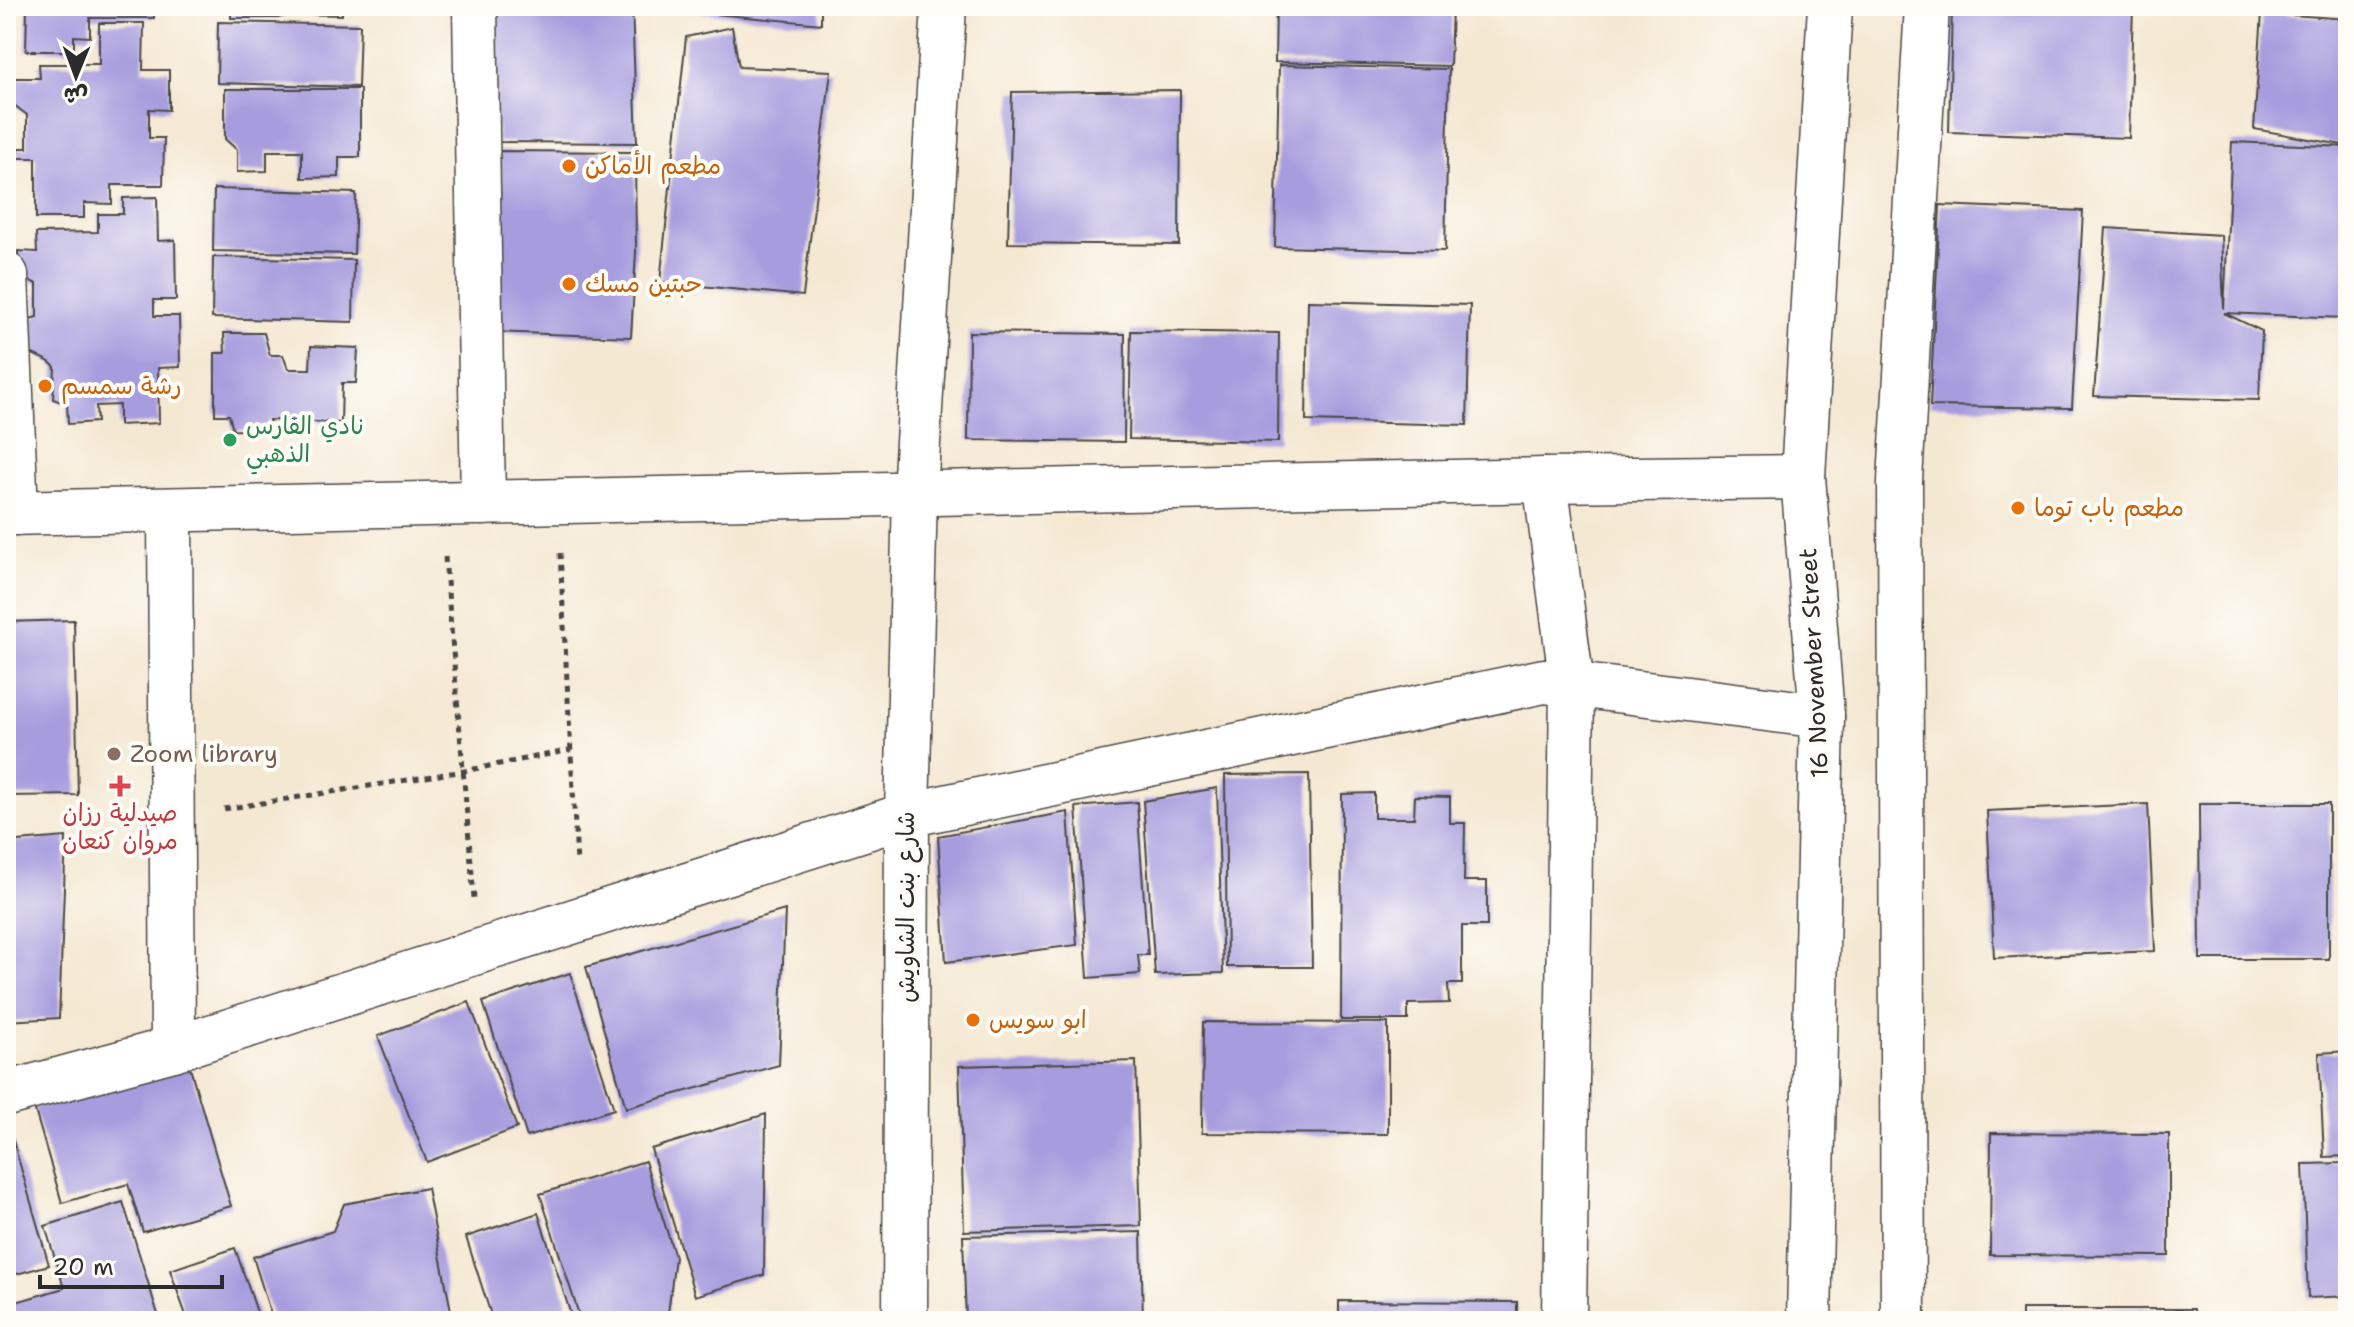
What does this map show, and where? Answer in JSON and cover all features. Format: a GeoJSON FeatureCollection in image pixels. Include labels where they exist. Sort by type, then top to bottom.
{"type":"FeatureCollection","features":[{"type":"Feature","properties":{"kind":"street"},"geometry":{"type":"LineString","coordinates":[[475,6],[483,503]]}},
{"type":"Feature","properties":{"kind":"street","name":"شارع بنت الشاويش"},"geometry":{"type":"LineString","coordinates":[[898,1319],[915,493],[944,6]]}},
{"type":"Feature","properties":{"kind":"street","name":"16 November Street"},"geometry":{"type":"LineString","coordinates":[[1809,1321],[1822,716],[1803,477],[1830,6]]}},
{"type":"Feature","properties":{"kind":"street"},"geometry":{"type":"LineString","coordinates":[[1903,1321],[1900,481],[1927,6]]}},
{"type":"Feature","properties":{"kind":"street"},"geometry":{"type":"LineString","coordinates":[[6,275],[11,513],[1803,477]]}},
{"type":"Feature","properties":{"kind":"street"},"geometry":{"type":"LineString","coordinates":[[1545,480],[1572,685],[1564,1321]]}},
{"type":"Feature","properties":{"kind":"street"},"geometry":{"type":"LineString","coordinates":[[170,511],[173,1049]]}},
{"type":"Feature","properties":{"kind":"street"},"geometry":{"type":"LineString","coordinates":[[6,1094],[173,1049],[907,815],[1544,681],[1822,716]]}},
{"type":"Feature","properties":{"kind":"path"},"geometry":{"type":"LineString","coordinates":[[558,502],[580,920]]}},
{"type":"Feature","properties":{"kind":"path"},"geometry":{"type":"LineString","coordinates":[[440,505],[479,951]]}},
{"type":"Feature","properties":{"kind":"path"},"geometry":{"type":"LineString","coordinates":[[172,818],[464,771],[571,750]]}},
{"type":"Feature","properties":{"kind":"building"},"geometry":{"type":"Polygon","coordinates":[[[27,6],[154,6],[154,18],[90,18],[90,37],[74,36],[74,51],[26,51],[27,6]]]}},
{"type":"Feature","properties":{"kind":"building"},"geometry":{"type":"Polygon","coordinates":[[[231,6],[342,6],[342,15],[231,18],[231,6]]]}},
{"type":"Feature","properties":{"kind":"building"},"geometry":{"type":"Polygon","coordinates":[[[487,6],[632,6],[637,143],[498,142],[487,6]]]}},
{"type":"Feature","properties":{"kind":"building"},"geometry":{"type":"Polygon","coordinates":[[[685,6],[821,6],[821,24],[684,11],[685,6]]]}},
{"type":"Feature","properties":{"kind":"building"},"geometry":{"type":"Polygon","coordinates":[[[1276,6],[1452,6],[1450,66],[1275,62],[1276,6]]]}},
{"type":"Feature","properties":{"kind":"building"},"geometry":{"type":"Polygon","coordinates":[[[1952,6],[2133,6],[2129,138],[1949,132],[1952,6]]]}},
{"type":"Feature","properties":{"kind":"building"},"geometry":{"type":"Polygon","coordinates":[[[2262,13],[2348,19],[2348,146],[2254,129],[2262,13]]]}},
{"type":"Feature","properties":{"kind":"building"},"geometry":{"type":"Polygon","coordinates":[[[218,22],[360,25],[358,87],[217,83],[218,22]]]}},
{"type":"Feature","properties":{"kind":"building"},"geometry":{"type":"Polygon","coordinates":[[[99,23],[144,23],[143,70],[169,70],[169,110],[149,109],[149,138],[164,138],[163,185],[112,185],[112,204],[84,203],[84,218],[36,218],[36,158],[18,158],[18,148],[27,148],[27,115],[14,105],[14,78],[40,78],[39,64],[99,64],[99,23]]]}},
{"type":"Feature","properties":{"kind":"building"},"geometry":{"type":"Polygon","coordinates":[[[732,27],[739,67],[831,71],[803,296],[660,282],[686,37],[732,27]]]}},
{"type":"Feature","properties":{"kind":"building"},"geometry":{"type":"Polygon","coordinates":[[[1279,65],[1449,69],[1445,251],[1275,247],[1279,65]]]}},
{"type":"Feature","properties":{"kind":"building"},"geometry":{"type":"Polygon","coordinates":[[[225,89],[360,89],[360,157],[339,157],[339,177],[302,178],[302,151],[267,151],[267,171],[237,172],[237,150],[225,139],[225,89]]]}},
{"type":"Feature","properties":{"kind":"building"},"geometry":{"type":"Polygon","coordinates":[[[1180,90],[1179,245],[1008,243],[1012,92],[1180,90]]]}},
{"type":"Feature","properties":{"kind":"building"},"geometry":{"type":"Polygon","coordinates":[[[2232,142],[2348,147],[2345,318],[2224,313],[2262,331],[2259,400],[2094,396],[2106,228],[2221,235],[2224,309],[2232,142]]]}},
{"type":"Feature","properties":{"kind":"building"},"geometry":{"type":"Polygon","coordinates":[[[499,151],[635,152],[636,252],[631,337],[492,332],[499,151]]]}},
{"type":"Feature","properties":{"kind":"building"},"geometry":{"type":"Polygon","coordinates":[[[214,189],[356,193],[354,254],[213,251],[214,189]]]}},
{"type":"Feature","properties":{"kind":"building"},"geometry":{"type":"Polygon","coordinates":[[[157,197],[158,241],[175,240],[176,300],[154,300],[154,316],[179,316],[180,367],[158,368],[159,423],[119,425],[119,405],[96,406],[97,422],[68,424],[67,404],[53,399],[55,367],[24,350],[23,321],[37,317],[37,284],[18,276],[18,251],[37,252],[36,233],[98,232],[98,214],[123,214],[123,198],[157,197]]]}},
{"type":"Feature","properties":{"kind":"building"},"geometry":{"type":"Polygon","coordinates":[[[1940,205],[2083,211],[2072,408],[1930,406],[1940,205]]]}},
{"type":"Feature","properties":{"kind":"building"},"geometry":{"type":"Polygon","coordinates":[[[213,257],[354,260],[353,322],[212,318],[213,257]]]}},
{"type":"Feature","properties":{"kind":"building"},"geometry":{"type":"Polygon","coordinates":[[[1308,301],[1470,305],[1467,425],[1306,421],[1308,301]]]}},
{"type":"Feature","properties":{"kind":"building"},"geometry":{"type":"Polygon","coordinates":[[[1131,331],[1279,333],[1278,442],[1129,439],[1131,331]]]}},
{"type":"Feature","properties":{"kind":"building"},"geometry":{"type":"Polygon","coordinates":[[[969,332],[1125,334],[1124,442],[968,440],[969,332]]]}},
{"type":"Feature","properties":{"kind":"building"},"geometry":{"type":"Polygon","coordinates":[[[224,333],[264,333],[270,355],[283,355],[288,369],[310,369],[311,346],[358,348],[356,383],[342,383],[341,423],[269,420],[269,431],[233,430],[229,415],[215,415],[215,353],[225,353],[224,333]]]}},
{"type":"Feature","properties":{"kind":"building"},"geometry":{"type":"Polygon","coordinates":[[[74,620],[78,795],[8,796],[6,622],[74,620]]]}},
{"type":"Feature","properties":{"kind":"building"},"geometry":{"type":"Polygon","coordinates":[[[1309,774],[1312,967],[1227,967],[1225,775],[1309,774]]]}},
{"type":"Feature","properties":{"kind":"building"},"geometry":{"type":"Polygon","coordinates":[[[1217,788],[1223,973],[1155,975],[1143,801],[1217,788]]]}},
{"type":"Feature","properties":{"kind":"building"},"geometry":{"type":"Polygon","coordinates":[[[1374,793],[1374,818],[1414,818],[1415,796],[1450,797],[1450,823],[1465,823],[1464,881],[1487,881],[1487,926],[1462,926],[1462,984],[1448,984],[1449,1003],[1408,1004],[1408,1020],[1341,1020],[1342,794],[1374,793]]]}},
{"type":"Feature","properties":{"kind":"building"},"geometry":{"type":"Polygon","coordinates":[[[1137,802],[1148,955],[1138,955],[1140,974],[1088,978],[1076,807],[1137,802]]]}},
{"type":"Feature","properties":{"kind":"building"},"geometry":{"type":"Polygon","coordinates":[[[2148,804],[2155,951],[1994,958],[1987,811],[2148,804]]]}},
{"type":"Feature","properties":{"kind":"building"},"geometry":{"type":"Polygon","coordinates":[[[2199,804],[2329,804],[2329,959],[2200,959],[2199,804]]]}},
{"type":"Feature","properties":{"kind":"building"},"geometry":{"type":"Polygon","coordinates":[[[1068,812],[1077,945],[946,962],[938,836],[1068,812]]]}},
{"type":"Feature","properties":{"kind":"building"},"geometry":{"type":"Polygon","coordinates":[[[66,837],[59,1018],[6,1021],[6,842],[66,837]]]}},
{"type":"Feature","properties":{"kind":"building"},"geometry":{"type":"Polygon","coordinates":[[[785,910],[779,1065],[626,1108],[586,967],[785,910]]]}},
{"type":"Feature","properties":{"kind":"building"},"geometry":{"type":"Polygon","coordinates":[[[570,973],[614,1109],[527,1137],[483,1002],[570,973]]]}},
{"type":"Feature","properties":{"kind":"building"},"geometry":{"type":"Polygon","coordinates":[[[469,1002],[517,1128],[427,1162],[378,1036],[469,1002]]]}},
{"type":"Feature","properties":{"kind":"building"},"geometry":{"type":"Polygon","coordinates":[[[1203,1022],[1388,1023],[1388,1134],[1202,1133],[1203,1022]]]}},
{"type":"Feature","properties":{"kind":"building"},"geometry":{"type":"Polygon","coordinates":[[[2348,1051],[2348,1156],[2324,1157],[2319,1053],[2348,1051]]]}},
{"type":"Feature","properties":{"kind":"building"},"geometry":{"type":"Polygon","coordinates":[[[188,1061],[231,1206],[143,1232],[128,1184],[62,1203],[34,1107],[188,1061]]]}},
{"type":"Feature","properties":{"kind":"building"},"geometry":{"type":"Polygon","coordinates":[[[1136,1061],[1141,1226],[964,1231],[959,1066],[1136,1061]]]}},
{"type":"Feature","properties":{"kind":"building"},"geometry":{"type":"Polygon","coordinates":[[[766,1114],[764,1275],[695,1296],[651,1149],[766,1114]]]}},
{"type":"Feature","properties":{"kind":"building"},"geometry":{"type":"Polygon","coordinates":[[[6,1127],[10,1130],[49,1265],[6,1277],[6,1127]]]}},
{"type":"Feature","properties":{"kind":"building"},"geometry":{"type":"Polygon","coordinates":[[[1991,1133],[2169,1134],[2169,1256],[1990,1255],[1991,1133]]]}},
{"type":"Feature","properties":{"kind":"building"},"geometry":{"type":"Polygon","coordinates":[[[645,1161],[675,1257],[668,1314],[647,1321],[581,1321],[540,1194],[645,1161]]]}},
{"type":"Feature","properties":{"kind":"building"},"geometry":{"type":"Polygon","coordinates":[[[2348,1163],[2348,1296],[2308,1298],[2303,1164],[2348,1163]]]}},
{"type":"Feature","properties":{"kind":"building"},"geometry":{"type":"Polygon","coordinates":[[[427,1188],[453,1321],[273,1321],[253,1257],[333,1231],[344,1204],[427,1188]]]}},
{"type":"Feature","properties":{"kind":"building"},"geometry":{"type":"Polygon","coordinates":[[[123,1202],[160,1321],[6,1321],[6,1305],[64,1288],[45,1226],[123,1202]]]}},
{"type":"Feature","properties":{"kind":"building"},"geometry":{"type":"Polygon","coordinates":[[[538,1213],[573,1321],[493,1321],[466,1237],[538,1213]]]}},
{"type":"Feature","properties":{"kind":"building"},"geometry":{"type":"Polygon","coordinates":[[[1141,1232],[1143,1321],[966,1321],[963,1236],[1141,1232]]]}},
{"type":"Feature","properties":{"kind":"building"},"geometry":{"type":"Polygon","coordinates":[[[235,1248],[260,1321],[188,1321],[170,1270],[235,1248]]]}},
{"type":"Feature","properties":{"kind":"building"},"geometry":{"type":"Polygon","coordinates":[[[1339,1301],[1517,1302],[1517,1321],[1339,1321],[1339,1301]]]}},
{"type":"Feature","properties":{"kind":"building"},"geometry":{"type":"Polygon","coordinates":[[[2022,1309],[2194,1309],[2194,1321],[2022,1321],[2022,1309]]]}},
{"type":"Feature","properties":{"kind":"place","name":"مطعم الأماكن"},"geometry":{"type":"Point","coordinates":[569,166]}},
{"type":"Feature","properties":{"kind":"place","name":"حبتين مسك"},"geometry":{"type":"Point","coordinates":[569,284]}},
{"type":"Feature","properties":{"kind":"place","name":"رشة سمسم"},"geometry":{"type":"Point","coordinates":[45,386]}},
{"type":"Feature","properties":{"kind":"place","name":"نادي الفارس الذهبي"},"geometry":{"type":"Point","coordinates":[230,440]}},
{"type":"Feature","properties":{"kind":"place","name":"مطعم باب توما"},"geometry":{"type":"Point","coordinates":[2018,508]}},
{"type":"Feature","properties":{"kind":"place","name":"Zoom library"},"geometry":{"type":"Point","coordinates":[114,754]}},
{"type":"Feature","properties":{"kind":"place","name":"صيدلية رزان مروان كنعان"},"geometry":{"type":"Point","coordinates":[120,786]}},
{"type":"Feature","properties":{"kind":"place","name":"ابو سويس"},"geometry":{"type":"Point","coordinates":[973,1020]}}]}
